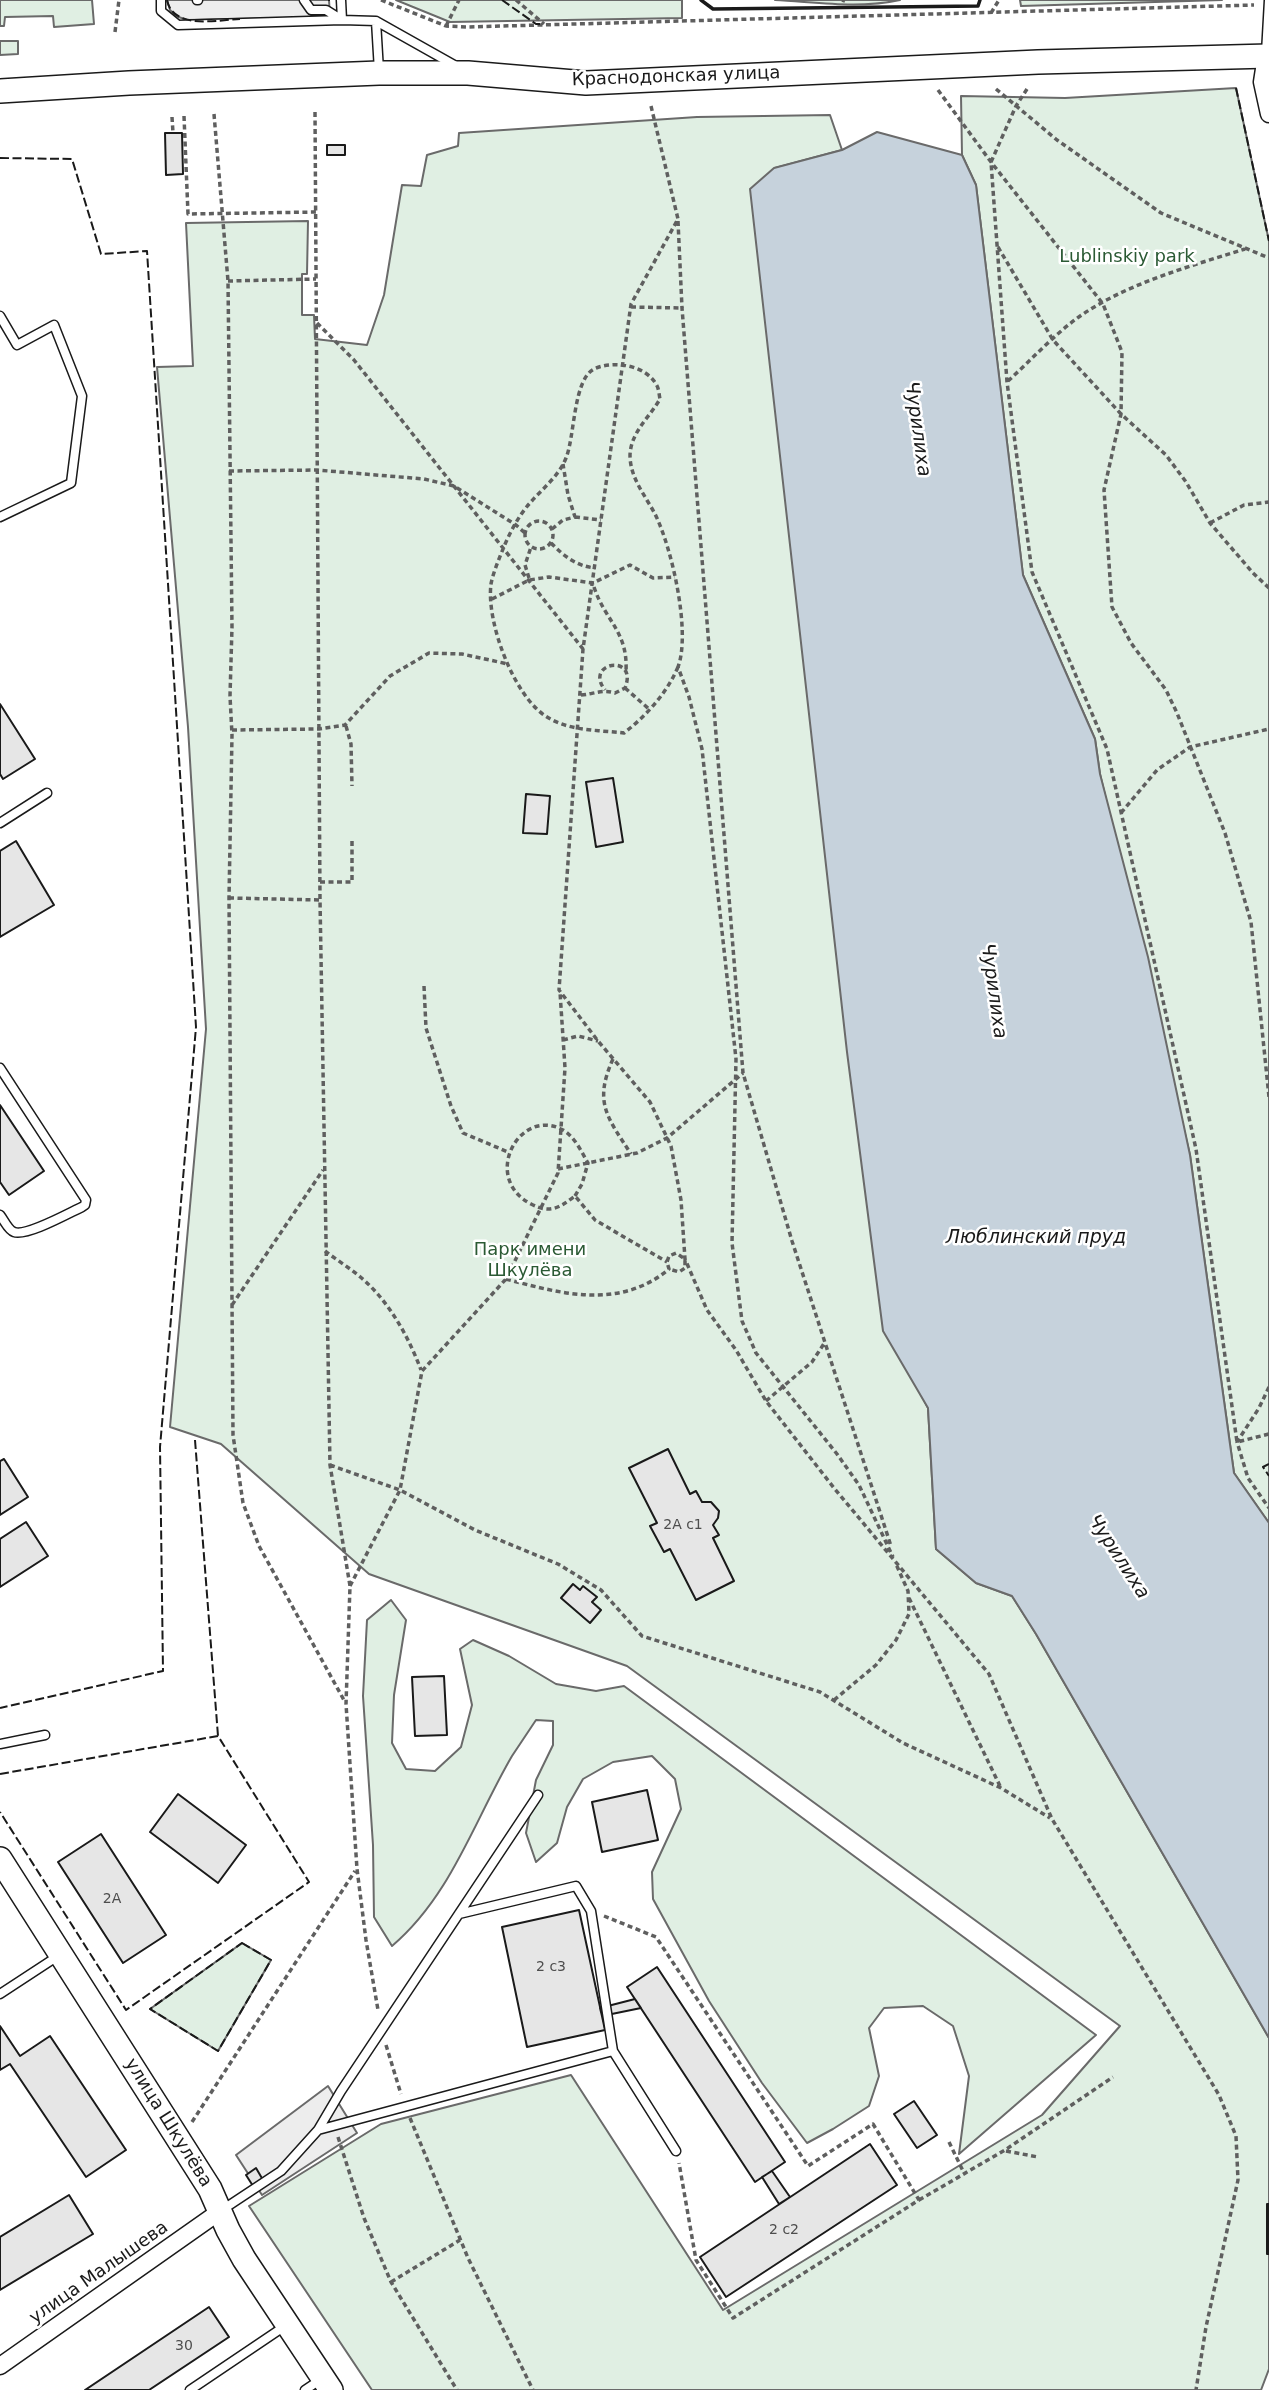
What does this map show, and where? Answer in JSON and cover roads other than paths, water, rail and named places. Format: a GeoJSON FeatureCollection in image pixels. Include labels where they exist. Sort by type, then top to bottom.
{"type":"FeatureCollection","features":[{"type":"Feature","properties":{"kind":"main road","name":"Краснодонская улица"},"geometry":{"type":"LineString","coordinates":[[0,91],[129,83],[379,74],[468,73],[586,83],[1038,62],[1267,56]]}},
{"type":"Feature","properties":{"kind":"main road","name":"улица Шкулёва"},"geometry":{"type":"LineString","coordinates":[[0,1859],[210,2189],[244,2259],[287,2324],[320,2386]]}},
{"type":"Feature","properties":{"kind":"street"},"geometry":{"type":"LineString","coordinates":[[1267,56],[1262,82],[1269,114]]}},
{"type":"Feature","properties":{"kind":"street","name":"улица Малышева"},"geometry":{"type":"LineString","coordinates":[[0,2366],[219,2212]]}},
{"type":"Feature","properties":{"kind":"lane"},"geometry":{"type":"LineString","coordinates":[[161,0],[161,11],[178,25],[376,21],[468,73]]}},
{"type":"Feature","properties":{"kind":"lane"},"geometry":{"type":"LineString","coordinates":[[304,0],[311,10],[326,10],[342,20]]}},
{"type":"Feature","properties":{"kind":"lane"},"geometry":{"type":"LineString","coordinates":[[341,0],[342,20]]}},
{"type":"Feature","properties":{"kind":"lane"},"geometry":{"type":"LineString","coordinates":[[1267,56],[1269,0]]}},
{"type":"Feature","properties":{"kind":"lane"},"geometry":{"type":"LineString","coordinates":[[376,21],[379,74]]}},
{"type":"Feature","properties":{"kind":"lane"},"geometry":{"type":"LineString","coordinates":[[0,316],[17,345],[54,325],[82,396],[71,483],[0,517]]}},
{"type":"Feature","properties":{"kind":"lane"},"geometry":{"type":"LineString","coordinates":[[0,823],[47,793]]}},
{"type":"Feature","properties":{"kind":"lane"},"geometry":{"type":"LineString","coordinates":[[0,1068],[86,1200],[82,1207],[18,1234],[11,1231],[0,1215]]}},
{"type":"Feature","properties":{"kind":"lane"},"geometry":{"type":"LineString","coordinates":[[0,1744],[45,1735]]}},
{"type":"Feature","properties":{"kind":"lane"},"geometry":{"type":"LineString","coordinates":[[219,2212],[281,2171],[318,2130],[341,2091],[538,1795]]}},
{"type":"Feature","properties":{"kind":"lane"},"geometry":{"type":"LineString","coordinates":[[459,1914],[576,1886],[591,1911],[613,2051],[676,2151]]}},
{"type":"Feature","properties":{"kind":"lane"},"geometry":{"type":"LineString","coordinates":[[0,1994],[61,1954]]}},
{"type":"Feature","properties":{"kind":"lane"},"geometry":{"type":"LineString","coordinates":[[318,2130],[613,2051]]}},
{"type":"Feature","properties":{"kind":"lane"},"geometry":{"type":"LineString","coordinates":[[190,2390],[287,2324]]}},
{"type":"Feature","properties":{"kind":"water","name":"Люблинский пруд"},"geometry":{"type":"Polygon","coordinates":[[[877,132],[962,155],[976,185],[1023,575],[1095,739],[1100,774],[1148,957],[1190,1155],[1234,1473],[1269,1523],[1269,2038],[1012,1596],[976,1583],[936,1549],[928,1408],[883,1331],[847,1052],[750,189],[774,168],[842,150],[877,132]]]}},
{"type":"Feature","properties":{"kind":"park label","name":"Lublinskiy park"},"geometry":{"type":"Point","coordinates":[1127,257]}},
{"type":"Feature","properties":{"kind":"park label","name":"Парк имени Шкулёва"},"geometry":{"type":"Point","coordinates":[530,1260]}},
{"type":"Feature","properties":{"kind":"water label","name":"Чурилиха"},"geometry":{"type":"Point","coordinates":[917,429]}},
{"type":"Feature","properties":{"kind":"water label","name":"Чурилиха"},"geometry":{"type":"Point","coordinates":[993,991]}},
{"type":"Feature","properties":{"kind":"water label","name":"Чурилиха"},"geometry":{"type":"Point","coordinates":[1118,1557]}}]}
